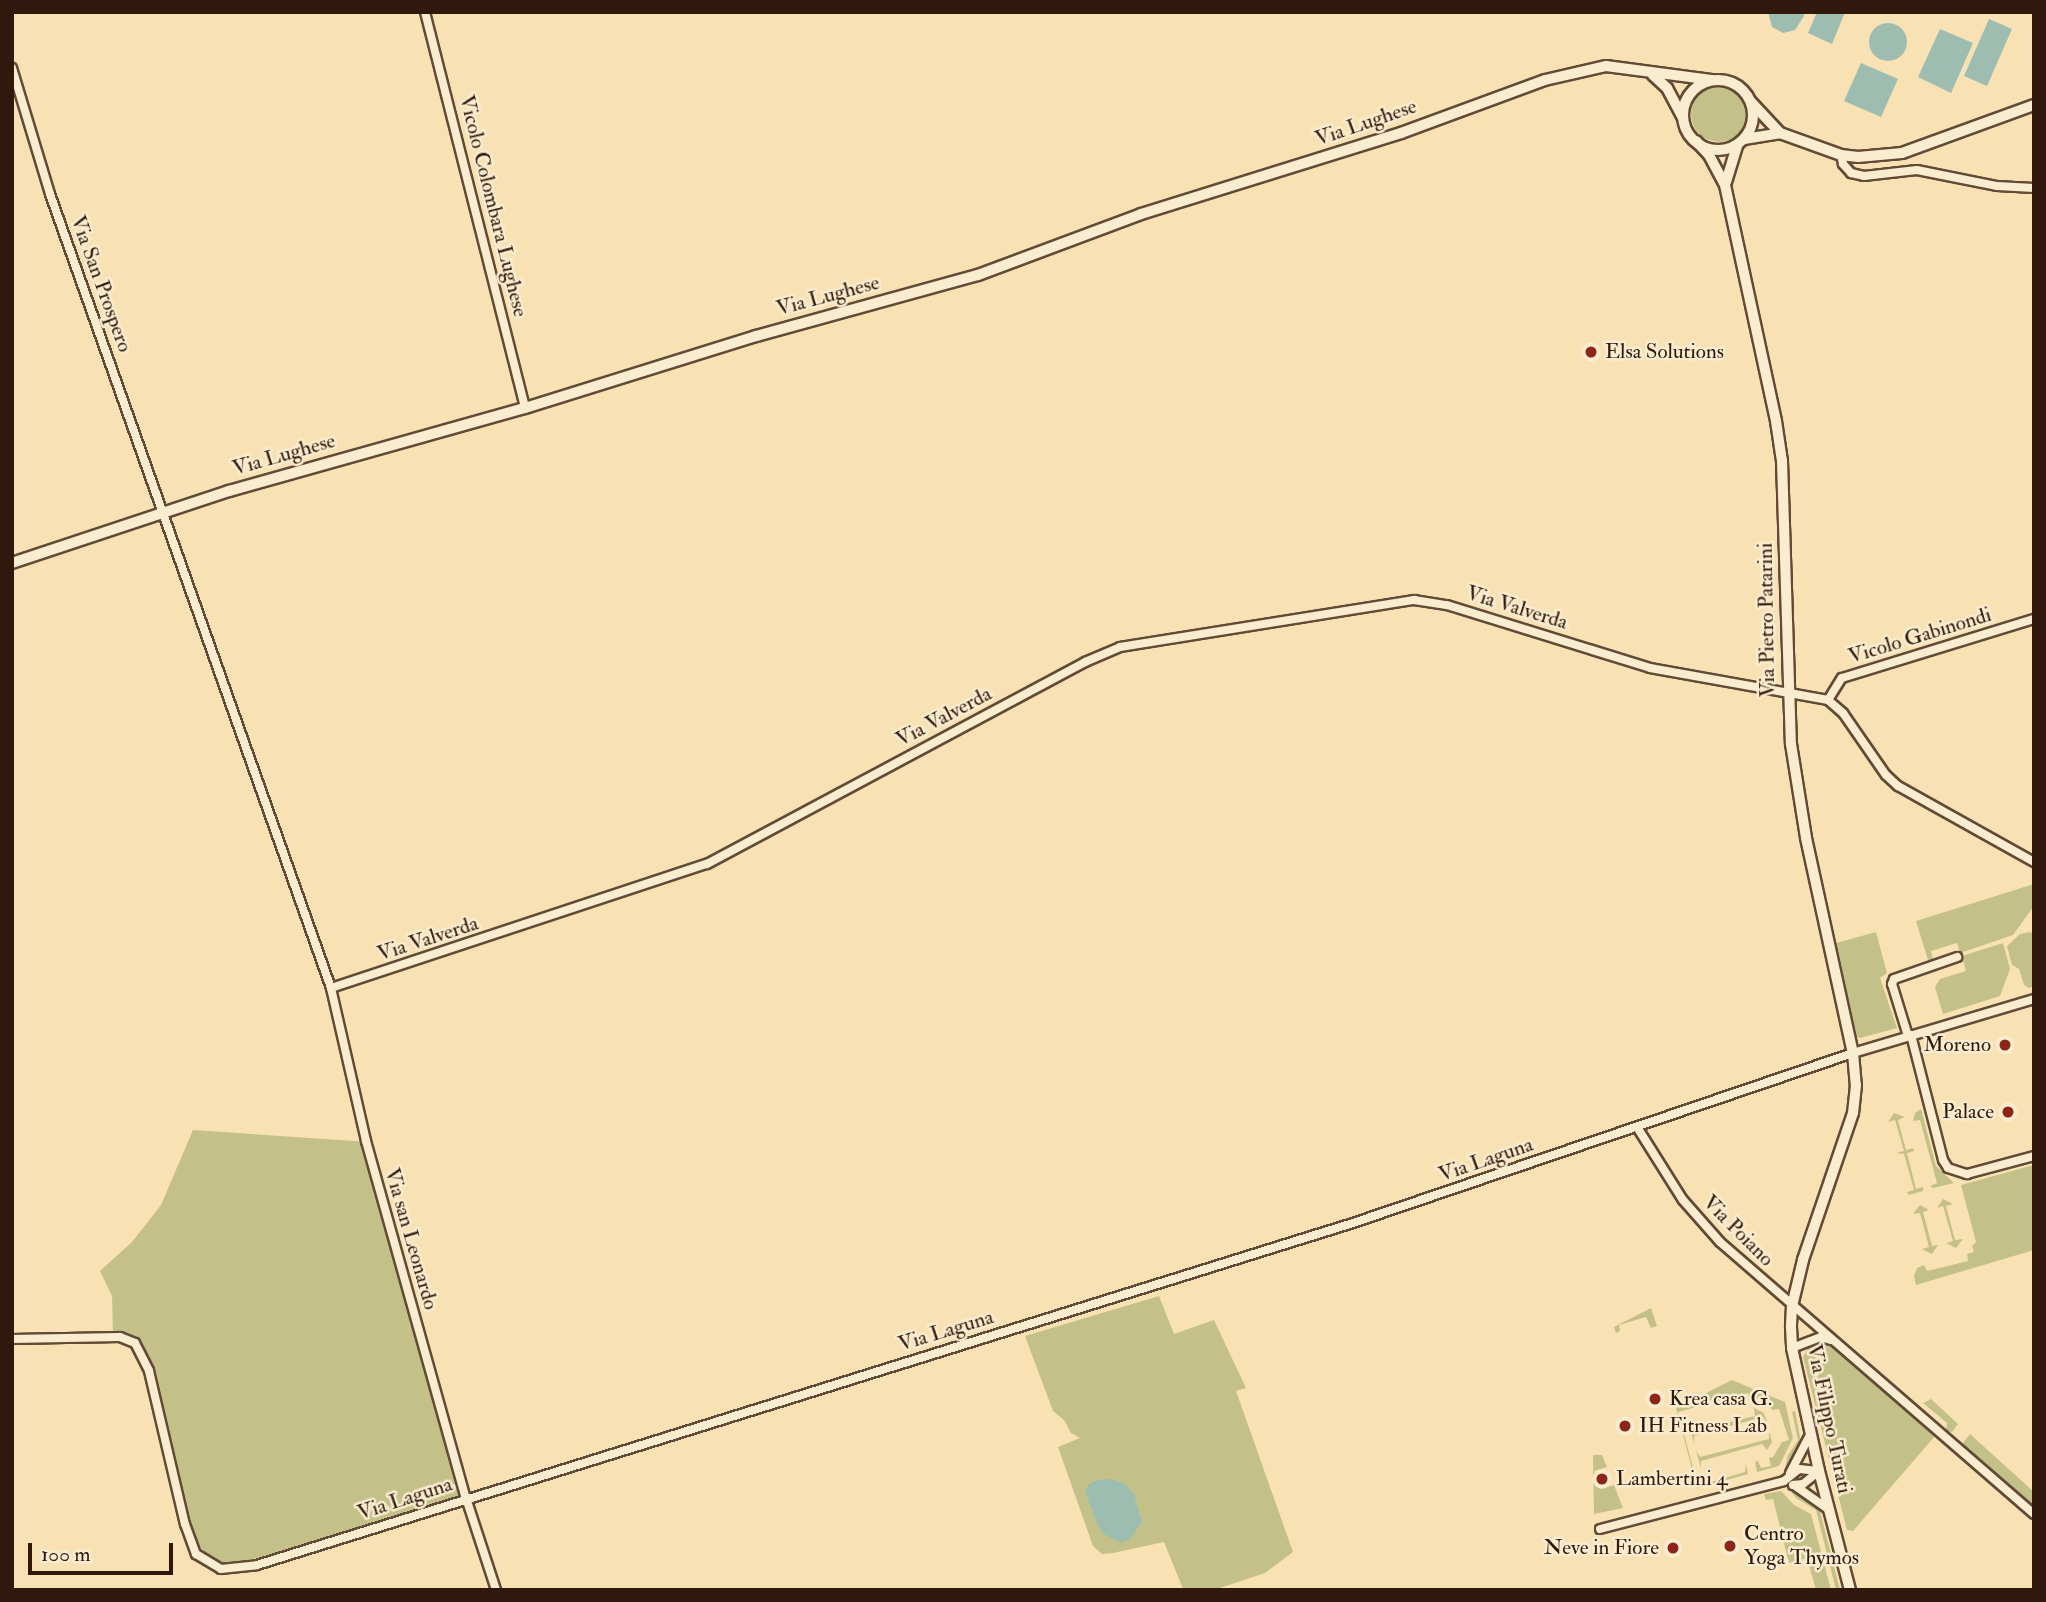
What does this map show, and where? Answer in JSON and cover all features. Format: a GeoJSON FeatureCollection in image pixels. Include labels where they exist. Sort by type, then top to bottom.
{"type":"FeatureCollection","features":[{"type":"Feature","properties":{"kind":"main road","name":"Via Lughese"},"geometry":{"type":"LineString","coordinates":[[12,563],[163,510],[525,408],[756,336],[978,275],[1141,214],[1388,137],[1545,80],[1606,66],[1625,66],[1651,73],[1736,85],[1751,102]]}},
{"type":"Feature","properties":{"kind":"main road"},"geometry":{"type":"LineString","coordinates":[[1651,73],[1667,88],[1696,141],[1716,150],[1740,142],[1753,122],[1751,102]]}},
{"type":"Feature","properties":{"kind":"main road"},"geometry":{"type":"LineString","coordinates":[[1684,121],[1684,110],[1693,90],[1713,80]]}},
{"type":"Feature","properties":{"kind":"main road","name":"Via Pietro Patarini"},"geometry":{"type":"LineString","coordinates":[[1696,141],[1709,155],[1726,185],[1782,461],[1788,695],[1796,788],[1853,1053]]}},
{"type":"Feature","properties":{"kind":"main road","name":"Via Pietro Patarini"},"geometry":{"type":"LineString","coordinates":[[1726,185],[1740,142]]}},
{"type":"Feature","properties":{"kind":"main road","name":"Via Filippo Turati"},"geometry":{"type":"LineString","coordinates":[[1850,1590],[1819,1471],[1792,1348],[1792,1306],[1803,1260],[1853,1113],[1856,1085],[1853,1053]]}},
{"type":"Feature","properties":{"kind":"street","name":"Vicolo Colombara Lughese"},"geometry":{"type":"LineString","coordinates":[[425,12],[525,408]]}},
{"type":"Feature","properties":{"kind":"street","name":"Via San Prospero"},"geometry":{"type":"LineString","coordinates":[[12,68],[50,194],[163,510]]}},
{"type":"Feature","properties":{"kind":"street"},"geometry":{"type":"LineString","coordinates":[[1751,102],[1780,133],[1840,155],[1858,157],[1902,153],[2034,105]]}},
{"type":"Feature","properties":{"kind":"street"},"geometry":{"type":"LineString","coordinates":[[1740,142],[1780,133]]}},
{"type":"Feature","properties":{"kind":"street"},"geometry":{"type":"LineString","coordinates":[[1840,155],[1843,164],[1851,173],[1864,176],[1917,170],[1997,186],[2034,188]]}},
{"type":"Feature","properties":{"kind":"street"},"geometry":{"type":"LineString","coordinates":[[163,510],[331,988]]}},
{"type":"Feature","properties":{"kind":"street","name":"Via Valverda"},"geometry":{"type":"LineString","coordinates":[[331,988],[708,864],[1073,668],[1120,648],[1414,600],[1447,605],[1650,668],[1788,695],[1810,695],[1828,700]]}},
{"type":"Feature","properties":{"kind":"street","name":"Vicolo Gabinondi"},"geometry":{"type":"LineString","coordinates":[[1828,700],[1842,678],[2034,619]]}},
{"type":"Feature","properties":{"kind":"street"},"geometry":{"type":"LineString","coordinates":[[1828,700],[1843,713],[1886,775],[1898,786],[2034,862]]}},
{"type":"Feature","properties":{"kind":"street"},"geometry":{"type":"LineString","coordinates":[[1956,957],[1894,979],[1942,1160],[1948,1168],[1967,1174],[2034,1156]]}},
{"type":"Feature","properties":{"kind":"street","name":"Via san Leonardo"},"geometry":{"type":"LineString","coordinates":[[331,988],[366,1141],[466,1498],[496,1590]]}},
{"type":"Feature","properties":{"kind":"street","name":"Via Laguna"},"geometry":{"type":"LineString","coordinates":[[12,1339],[120,1337],[135,1343],[149,1371],[185,1524],[196,1554],[221,1569],[257,1565],[1353,1223],[1853,1053],[2034,999]]}},
{"type":"Feature","properties":{"kind":"street","name":"Via Poiano"},"geometry":{"type":"LineString","coordinates":[[1637,1127],[1690,1208],[1720,1242],[2034,1514]]}},
{"type":"Feature","properties":{"kind":"street"},"geometry":{"type":"LineString","coordinates":[[1792,1348],[1821,1337],[1835,1341]]}},
{"type":"Feature","properties":{"kind":"street"},"geometry":{"type":"LineString","coordinates":[[1784,1481],[1811,1433]]}},
{"type":"Feature","properties":{"kind":"street"},"geometry":{"type":"LineString","coordinates":[[1790,1473],[1798,1469],[1819,1471]]}},
{"type":"Feature","properties":{"kind":"street"},"geometry":{"type":"LineString","coordinates":[[1794,1485],[1802,1484],[1819,1471]]}},
{"type":"Feature","properties":{"kind":"street"},"geometry":{"type":"LineString","coordinates":[[1600,1529],[1784,1481],[1829,1509]]}},
{"type":"Feature","properties":{"kind":"shaded area"},"geometry":{"type":"Polygon","coordinates":[[[1768,12],[1803,12],[1804,16],[1795,30],[1783,33],[1772,27],[1768,12]]]}},
{"type":"Feature","properties":{"kind":"shaded area"},"geometry":{"type":"Polygon","coordinates":[[[1817,12],[1845,12],[1832,44],[1808,33],[1817,12]]]}},
{"type":"Feature","properties":{"kind":"shaded area"},"geometry":{"type":"Polygon","coordinates":[[[1989,19],[2012,29],[1987,86],[1964,76],[1989,19]]]}},
{"type":"Feature","properties":{"kind":"shaded area"},"geometry":{"type":"Polygon","coordinates":[[[1888,23],[1902,28],[1907,42],[1902,56],[1888,61],[1874,56],[1869,42],[1874,28],[1888,23]]]}},
{"type":"Feature","properties":{"kind":"shaded area"},"geometry":{"type":"Polygon","coordinates":[[[1940,29],[1973,43],[1951,93],[1918,77],[1940,29]]]}},
{"type":"Feature","properties":{"kind":"shaded area"},"geometry":{"type":"Polygon","coordinates":[[[1861,63],[1898,79],[1881,117],[1844,101],[1861,63]]]}},
{"type":"Feature","properties":{"kind":"shaded area"},"geometry":{"type":"Polygon","coordinates":[[[1714,86],[1724,86],[1739,94],[1745,103],[1745,125],[1739,134],[1724,142],[1714,142],[1696,130],[1691,119],[1691,109],[1703,91],[1714,86]]]}},
{"type":"Feature","properties":{"kind":"shaded area"},"geometry":{"type":"Polygon","coordinates":[[[2034,884],[2034,906],[2013,935],[1960,953],[1957,943],[1931,951],[1933,959],[1928,960],[1916,921],[2034,884]]]}},
{"type":"Feature","properties":{"kind":"shaded area"},"geometry":{"type":"Polygon","coordinates":[[[1876,932],[1887,973],[1880,978],[1897,1028],[1860,1038],[1856,1036],[1836,943],[1876,932]]]}},
{"type":"Feature","properties":{"kind":"shaded area"},"geometry":{"type":"Polygon","coordinates":[[[2020,934],[2034,934],[2034,986],[2029,988],[2024,985],[2019,969],[2012,965],[2007,946],[2020,934]]]}},
{"type":"Feature","properties":{"kind":"shaded area"},"geometry":{"type":"Polygon","coordinates":[[[2003,943],[2010,969],[2000,996],[1943,1014],[1935,987],[1940,979],[1966,971],[1962,956],[2003,943]]]}},
{"type":"Feature","properties":{"kind":"shaded area"},"geometry":{"type":"Polygon","coordinates":[[[1921,1109],[1936,1166],[1954,1183],[1933,1188],[1930,1186],[1937,1183],[1920,1120],[1913,1121],[1915,1113],[1921,1109]]]}},
{"type":"Feature","properties":{"kind":"shaded area"},"geometry":{"type":"Polygon","coordinates":[[[1894,1113],[1905,1117],[1898,1120],[1906,1150],[1913,1148],[1914,1151],[1907,1153],[1916,1189],[1923,1187],[1923,1191],[1909,1195],[1907,1192],[1914,1190],[1904,1154],[1896,1153],[1904,1151],[1895,1120],[1888,1122],[1894,1113]]]}},
{"type":"Feature","properties":{"kind":"shaded area"},"geometry":{"type":"Polygon","coordinates":[[[193,1130],[369,1142],[462,1499],[232,1565],[210,1558],[190,1535],[147,1355],[137,1341],[113,1335],[112,1296],[100,1271],[132,1242],[161,1205],[193,1130]]]}},
{"type":"Feature","properties":{"kind":"shaded area"},"geometry":{"type":"Polygon","coordinates":[[[2034,1165],[2034,1250],[1916,1285],[1914,1276],[1917,1268],[1924,1265],[1927,1271],[1968,1261],[1967,1254],[1974,1252],[1972,1246],[1976,1242],[1961,1185],[2034,1165]]]}},
{"type":"Feature","properties":{"kind":"shaded area"},"geometry":{"type":"Polygon","coordinates":[[[1943,1199],[1953,1204],[1946,1206],[1955,1240],[1963,1239],[1956,1248],[1946,1243],[1953,1241],[1943,1206],[1937,1208],[1943,1199]]]}},
{"type":"Feature","properties":{"kind":"shaded area"},"geometry":{"type":"Polygon","coordinates":[[[1920,1205],[1929,1210],[1923,1212],[1932,1246],[1938,1245],[1932,1254],[1922,1249],[1929,1247],[1920,1213],[1913,1214],[1920,1205]]]}},
{"type":"Feature","properties":{"kind":"shaded area"},"geometry":{"type":"Polygon","coordinates":[[[1159,1296],[1174,1334],[1214,1320],[1246,1388],[1236,1391],[1293,1552],[1265,1573],[1214,1590],[1183,1589],[1164,1542],[1102,1554],[1093,1546],[1058,1447],[1080,1438],[1071,1433],[1064,1420],[1053,1411],[1025,1336],[1159,1296]]]}},
{"type":"Feature","properties":{"kind":"shaded area"},"geometry":{"type":"Polygon","coordinates":[[[1651,1308],[1657,1326],[1651,1328],[1646,1317],[1619,1325],[1620,1331],[1616,1333],[1614,1327],[1651,1308]]]}},
{"type":"Feature","properties":{"kind":"shaded area"},"geometry":{"type":"Polygon","coordinates":[[[1819,1342],[1831,1346],[1935,1436],[1853,1531],[1847,1530],[1803,1357],[1809,1346],[1819,1342]]]}},
{"type":"Feature","properties":{"kind":"shaded area"},"geometry":{"type":"Polygon","coordinates":[[[1732,1380],[1785,1402],[1793,1438],[1779,1466],[1757,1472],[1755,1462],[1758,1461],[1761,1468],[1771,1466],[1769,1458],[1773,1457],[1782,1442],[1789,1440],[1779,1409],[1773,1410],[1757,1398],[1750,1400],[1748,1393],[1678,1412],[1698,1486],[1745,1472],[1746,1464],[1748,1474],[1697,1488],[1676,1408],[1732,1380]]]}},
{"type":"Feature","properties":{"kind":"shaded area"},"geometry":{"type":"Polygon","coordinates":[[[1931,1399],[1958,1424],[1952,1432],[1946,1431],[1947,1423],[1923,1403],[1931,1399]]]}},
{"type":"Feature","properties":{"kind":"shaded area"},"geometry":{"type":"Polygon","coordinates":[[[1754,1408],[1764,1413],[1767,1423],[1763,1417],[1694,1436],[1694,1443],[1689,1426],[1693,1431],[1755,1416],[1754,1408]]]}},
{"type":"Feature","properties":{"kind":"shaded area"},"geometry":{"type":"Polygon","coordinates":[[[1795,1411],[1801,1442],[1784,1473],[1788,1455],[1798,1440],[1792,1412],[1795,1411]]]}},
{"type":"Feature","properties":{"kind":"shaded area"},"geometry":{"type":"Polygon","coordinates":[[[1769,1431],[1772,1442],[1767,1450],[1762,1444],[1701,1461],[1701,1468],[1696,1451],[1700,1457],[1769,1439],[1769,1431]]]}},
{"type":"Feature","properties":{"kind":"shaded area"},"geometry":{"type":"Polygon","coordinates":[[[1970,1434],[2034,1492],[2034,1508],[1963,1447],[1970,1434]]]}},
{"type":"Feature","properties":{"kind":"shaded area"},"geometry":{"type":"Polygon","coordinates":[[[1593,1455],[1602,1455],[1607,1467],[1594,1471],[1601,1489],[1614,1485],[1623,1508],[1594,1514],[1593,1455]]]}},
{"type":"Feature","properties":{"kind":"shaded area"},"geometry":{"type":"Polygon","coordinates":[[[1112,1479],[1125,1484],[1134,1494],[1142,1522],[1130,1539],[1121,1543],[1104,1534],[1098,1526],[1085,1492],[1088,1485],[1097,1480],[1112,1479]]]}},
{"type":"Feature","properties":{"kind":"shaded area"},"geometry":{"type":"Polygon","coordinates":[[[1788,1488],[1819,1507],[1840,1590],[1836,1590],[1816,1510],[1796,1498],[1788,1488]]]}},
{"type":"Feature","properties":{"kind":"shaded area"},"geometry":{"type":"Polygon","coordinates":[[[1781,1491],[1794,1505],[1811,1514],[1831,1590],[1816,1590],[1807,1558],[1789,1563],[1773,1499],[1766,1500],[1764,1494],[1781,1491]]]}},
{"type":"Feature","properties":{"kind":"place","name":"Elsa Solutions"},"geometry":{"type":"Point","coordinates":[1591,352]}},
{"type":"Feature","properties":{"kind":"place","name":"Moreno"},"geometry":{"type":"Point","coordinates":[2005,1045]}},
{"type":"Feature","properties":{"kind":"place","name":"Palace"},"geometry":{"type":"Point","coordinates":[2008,1112]}},
{"type":"Feature","properties":{"kind":"place","name":"Krea casa G."},"geometry":{"type":"Point","coordinates":[1655,1399]}},
{"type":"Feature","properties":{"kind":"place","name":"IH Fitness Lab"},"geometry":{"type":"Point","coordinates":[1625,1426]}},
{"type":"Feature","properties":{"kind":"place","name":"Lambertini 4"},"geometry":{"type":"Point","coordinates":[1602,1479]}},
{"type":"Feature","properties":{"kind":"place","name":"Centro Yoga Thymos"},"geometry":{"type":"Point","coordinates":[1730,1546]}},
{"type":"Feature","properties":{"kind":"place","name":"Neve in Fiore"},"geometry":{"type":"Point","coordinates":[1673,1548]}}]}
